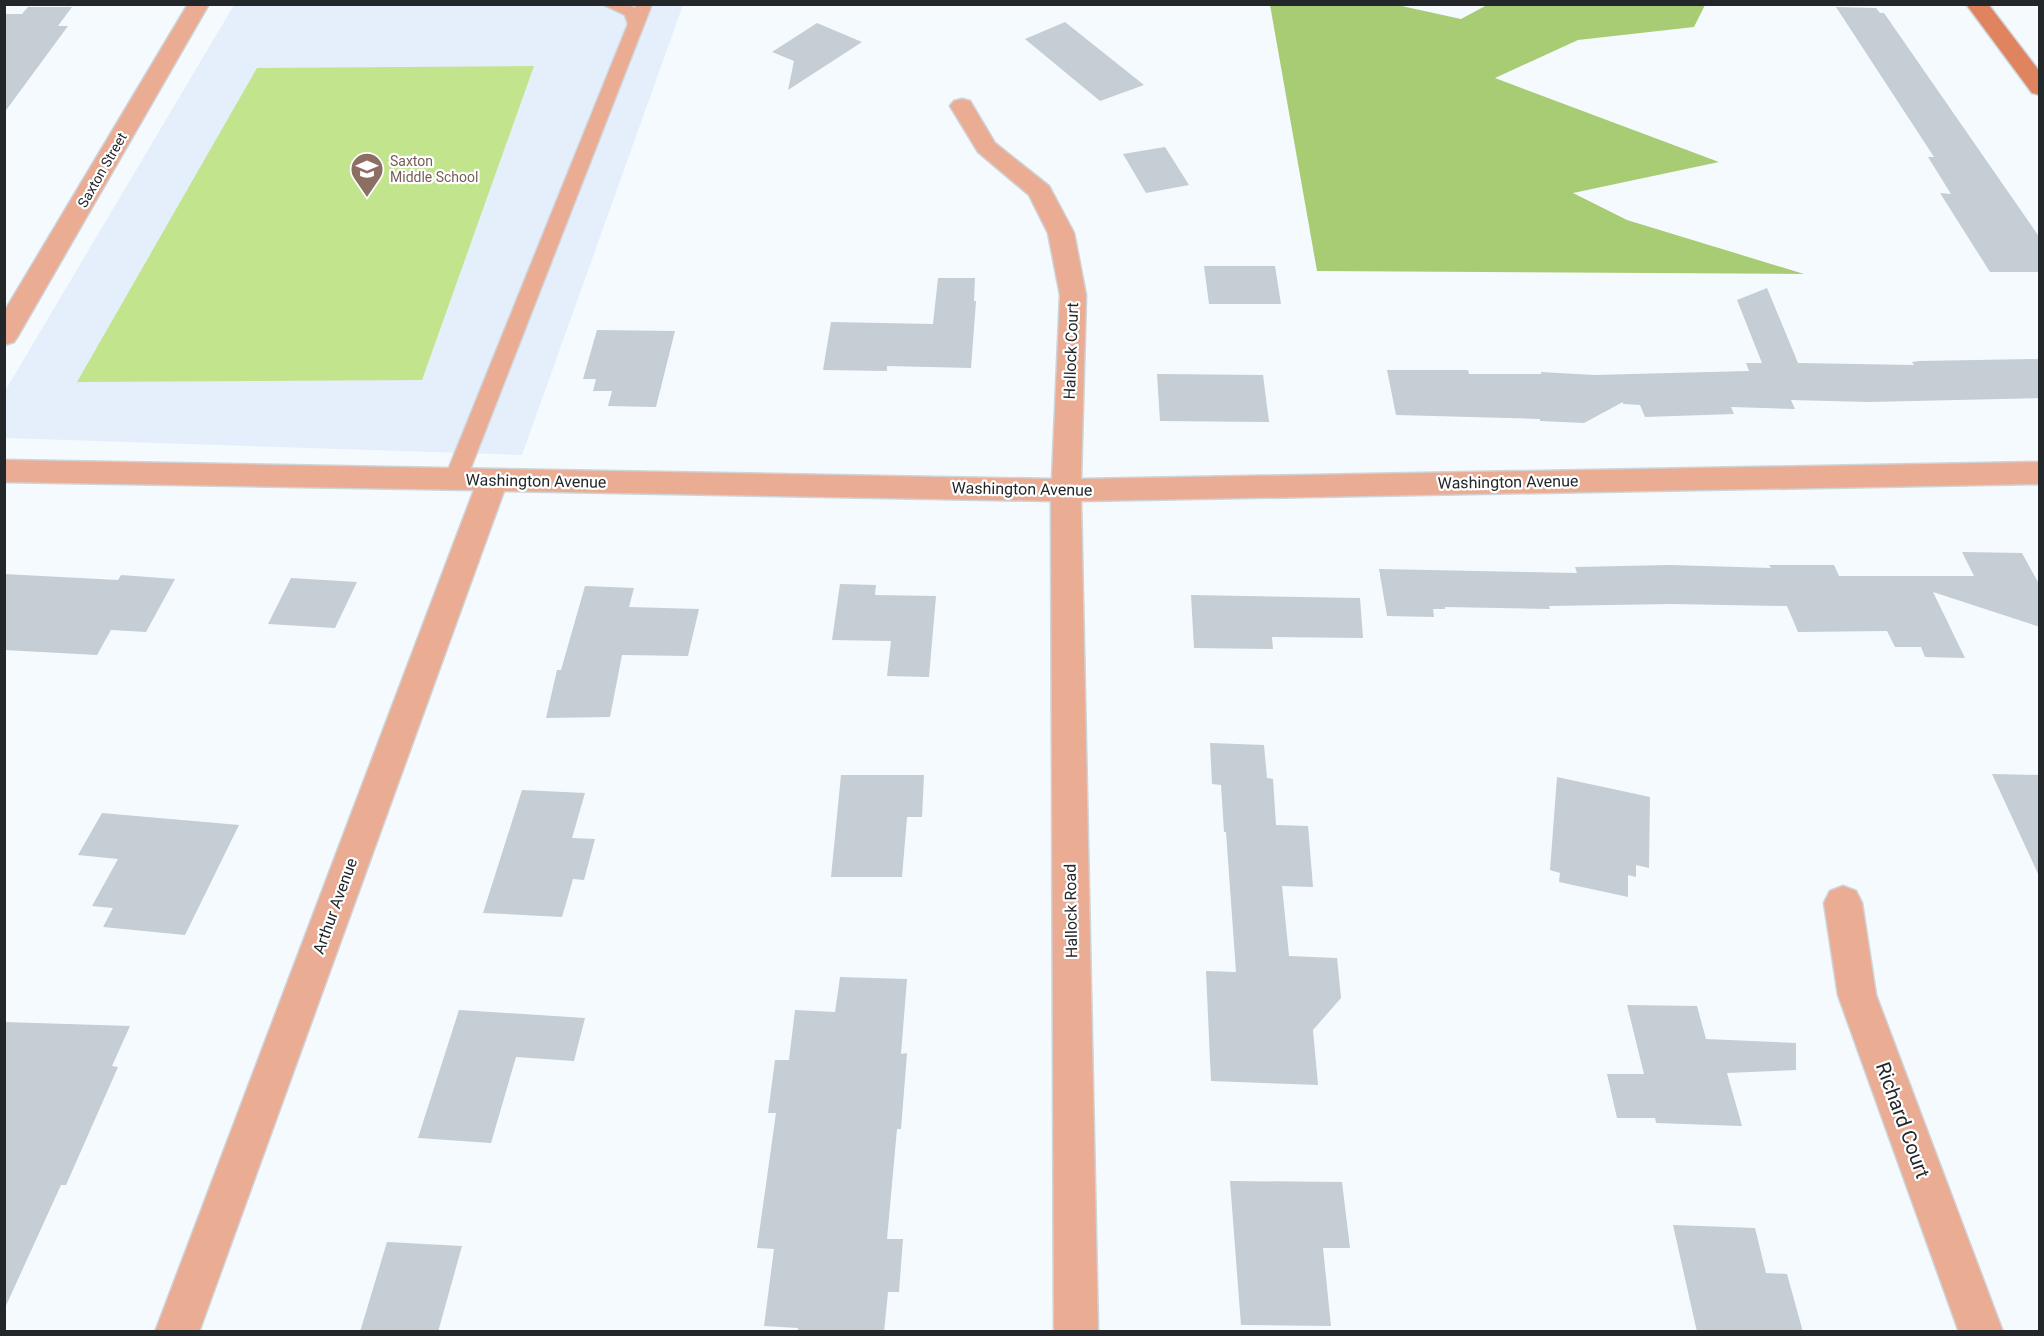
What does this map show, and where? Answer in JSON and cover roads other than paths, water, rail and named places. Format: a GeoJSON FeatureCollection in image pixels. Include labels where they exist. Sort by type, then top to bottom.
{"type":"FeatureCollection","features":[{"type":"Feature","properties":{"kind":"street","name":"Saxton Street"},"geometry":{"type":"LineString","coordinates":[[4,336],[199,4]]}},
{"type":"Feature","properties":{"kind":"street"},"geometry":{"type":"LineString","coordinates":[[1976,4],[2040,88]]}},
{"type":"Feature","properties":{"kind":"street","name":"Hallock Court"},"geometry":{"type":"LineString","coordinates":[[962,106],[986,147],[1040,190],[1061,233],[1073,295],[1066,490]]}},
{"type":"Feature","properties":{"kind":"street","name":"Washington Avenue"},"geometry":{"type":"LineString","coordinates":[[4,471],[1066,490],[2040,473]]}},
{"type":"Feature","properties":{"kind":"street","name":"Arthur Avenue"},"geometry":{"type":"LineString","coordinates":[[177,1332],[493,480]]}},
{"type":"Feature","properties":{"kind":"street","name":"Hallock Road"},"geometry":{"type":"LineString","coordinates":[[1066,490],[1076,1332]]}},
{"type":"Feature","properties":{"kind":"street","name":"Richard Court"},"geometry":{"type":"LineString","coordinates":[[1843,903],[1857,995],[1981,1332]]}},
{"type":"Feature","properties":{"kind":"lane"},"geometry":{"type":"LineString","coordinates":[[609,4],[632,12],[636,24]]}},
{"type":"Feature","properties":{"kind":"lane"},"geometry":{"type":"LineString","coordinates":[[456,480],[644,4]]}},
{"type":"Feature","properties":{"kind":"place","name":"Saxton Middle School"},"geometry":{"type":"Point","coordinates":[367,198]}}]}
